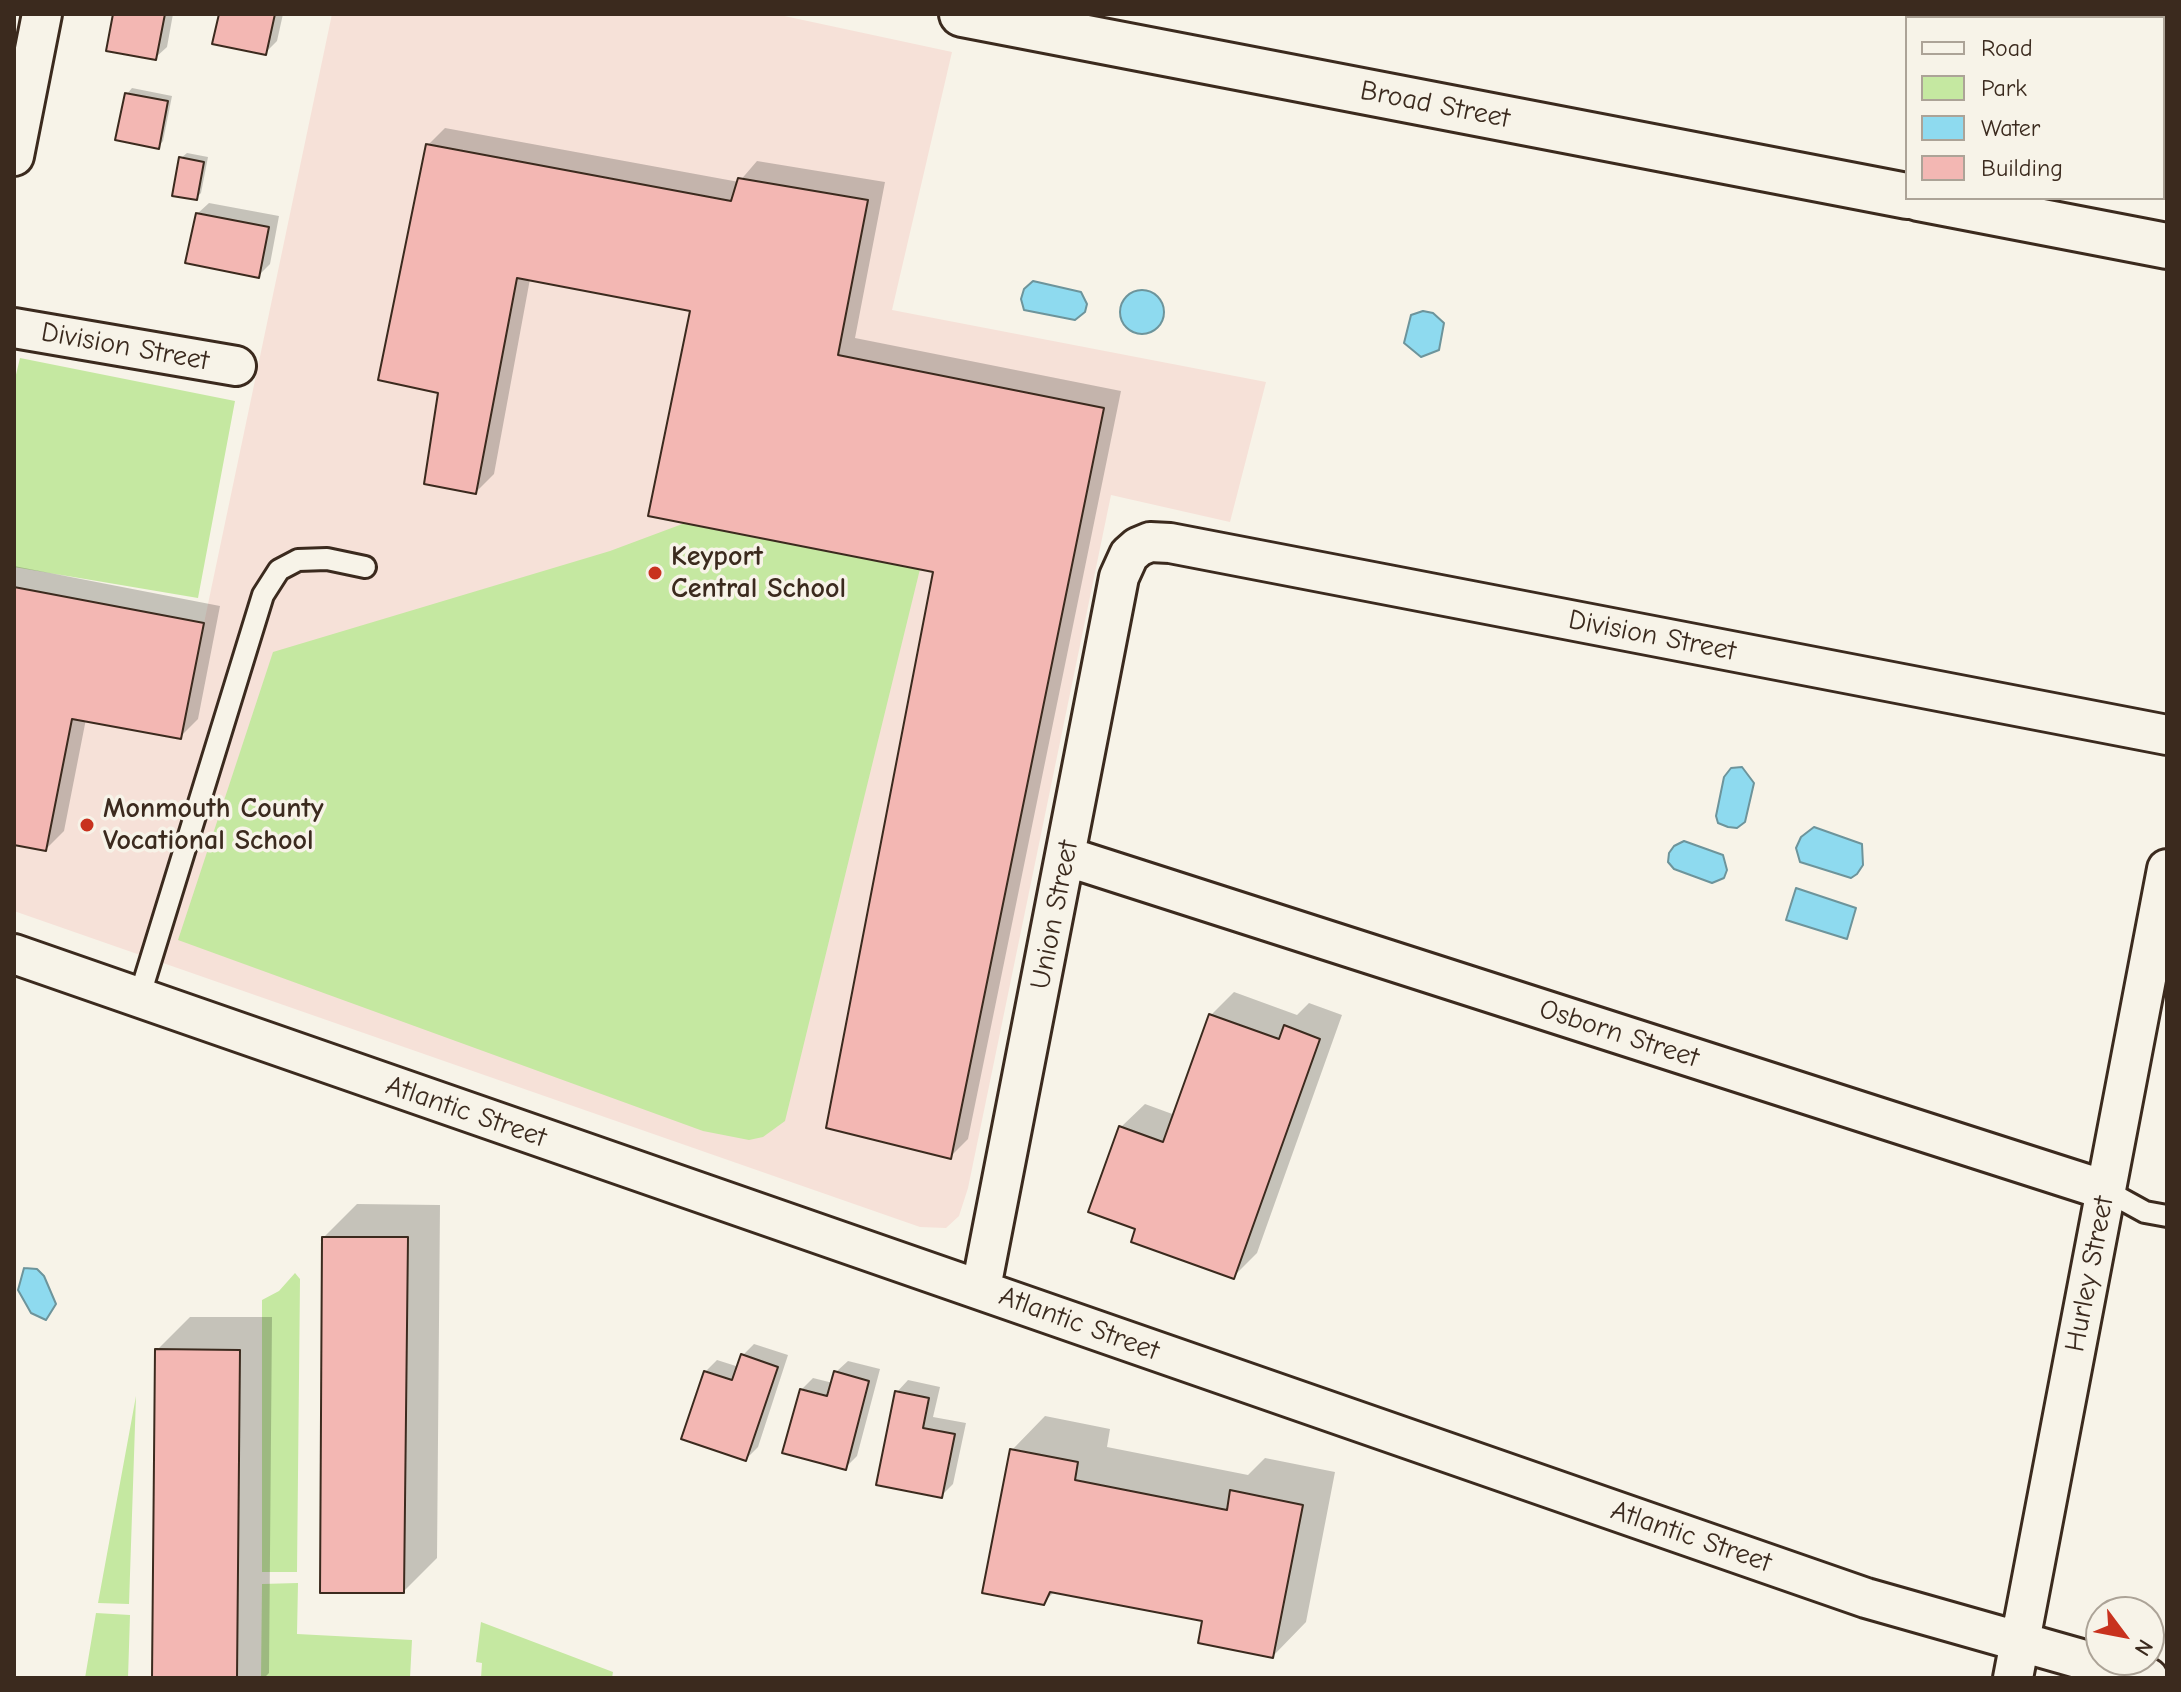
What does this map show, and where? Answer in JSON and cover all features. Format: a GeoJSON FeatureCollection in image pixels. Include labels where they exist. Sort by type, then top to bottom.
{"type":"FeatureCollection","features":[{"type":"Feature","properties":{"kind":"main road","name":"Broad Street"},"geometry":{"type":"LineString","coordinates":[[962,14],[1905,196]]}},
{"type":"Feature","properties":{"kind":"main road"},"geometry":{"type":"LineString","coordinates":[[1928,200],[2167,246]]}},
{"type":"Feature","properties":{"kind":"street"},"geometry":{"type":"LineString","coordinates":[[14,156],[42,14]]}},
{"type":"Feature","properties":{"kind":"street","name":"Division Street"},"geometry":{"type":"LineString","coordinates":[[14,328],[236,366]]}},
{"type":"Feature","properties":{"kind":"street","name":"Division Street"},"geometry":{"type":"LineString","coordinates":[[1138,547],[1150,542],[1170,543],[2167,735]]}},
{"type":"Feature","properties":{"kind":"street","name":"Union Street"},"geometry":{"type":"LineString","coordinates":[[981,1288],[1068,857],[1119,577],[1129,555],[1138,547]]}},
{"type":"Feature","properties":{"kind":"street","name":"Osborn Street"},"geometry":{"type":"LineString","coordinates":[[1068,857],[2105,1190]]}},
{"type":"Feature","properties":{"kind":"street","name":"Hurley Street"},"geometry":{"type":"LineString","coordinates":[[2013,1678],[2167,869]]}},
{"type":"Feature","properties":{"kind":"street","name":"Atlantic Street"},"geometry":{"type":"LineString","coordinates":[[14,954],[1866,1598],[2085,1659]]}},
{"type":"Feature","properties":{"kind":"lane"},"geometry":{"type":"LineString","coordinates":[[139,998],[263,595],[279,570],[298,560],[327,559],[365,567]]}},
{"type":"Feature","properties":{"kind":"lane","name":"Osborn Street"},"geometry":{"type":"LineString","coordinates":[[2105,1190],[2145,1212],[2167,1216]]}},
{"type":"Feature","properties":{"kind":"shaded area","name":"Keyport Central School"},"geometry":{"type":"Polygon","coordinates":[[[332,14],[775,14],[952,52],[892,310],[1266,382],[1230,522],[1111,495],[968,1188],[959,1216],[946,1228],[920,1227],[14,911],[14,587],[204,623],[332,14]]]}},
{"type":"Feature","properties":{"kind":"green space"},"geometry":{"type":"Polygon","coordinates":[[[20,358],[235,401],[198,598],[14,567],[14,383],[20,358]]]}},
{"type":"Feature","properties":{"kind":"green space"},"geometry":{"type":"Polygon","coordinates":[[[685,523],[920,569],[785,1121],[763,1137],[749,1140],[703,1131],[178,940],[273,652],[610,551],[685,523]]]}},
{"type":"Feature","properties":{"kind":"green space"},"geometry":{"type":"Polygon","coordinates":[[[295,1273],[300,1279],[297,1572],[262,1572],[262,1300],[279,1291],[295,1273]]]}},
{"type":"Feature","properties":{"kind":"green space"},"geometry":{"type":"Polygon","coordinates":[[[136,1396],[129,1604],[98,1603],[136,1396]]]}},
{"type":"Feature","properties":{"kind":"green space"},"geometry":{"type":"Polygon","coordinates":[[[298,1583],[297,1634],[412,1640],[410,1678],[261,1678],[262,1584],[298,1583]]]}},
{"type":"Feature","properties":{"kind":"green space"},"geometry":{"type":"Polygon","coordinates":[[[96,1613],[130,1615],[128,1678],[85,1678],[96,1613]]]}},
{"type":"Feature","properties":{"kind":"green space"},"geometry":{"type":"Polygon","coordinates":[[[481,1622],[613,1672],[612,1678],[481,1678],[482,1663],[476,1662],[481,1622]]]}},
{"type":"Feature","properties":{"kind":"water"},"geometry":{"type":"Polygon","coordinates":[[[1033,281],[1081,292],[1087,304],[1085,312],[1075,320],[1024,310],[1021,299],[1024,289],[1033,281]]]}},
{"type":"Feature","properties":{"kind":"water"},"geometry":{"type":"Polygon","coordinates":[[[1142,290],[1158,296],[1164,312],[1158,328],[1142,334],[1126,328],[1120,312],[1126,296],[1142,290]]]}},
{"type":"Feature","properties":{"kind":"water"},"geometry":{"type":"Polygon","coordinates":[[[1423,311],[1433,313],[1444,323],[1439,350],[1421,357],[1404,343],[1411,315],[1423,311]]]}},
{"type":"Feature","properties":{"kind":"water"},"geometry":{"type":"Polygon","coordinates":[[[1742,767],[1754,783],[1745,822],[1737,828],[1728,827],[1718,823],[1716,816],[1724,777],[1731,768],[1742,767]]]}},
{"type":"Feature","properties":{"kind":"water"},"geometry":{"type":"Polygon","coordinates":[[[1814,827],[1862,844],[1863,865],[1857,874],[1851,878],[1800,862],[1796,848],[1801,837],[1814,827]]]}},
{"type":"Feature","properties":{"kind":"water"},"geometry":{"type":"Polygon","coordinates":[[[1684,841],[1723,855],[1727,870],[1724,878],[1712,883],[1674,869],[1668,862],[1669,853],[1684,841]]]}},
{"type":"Feature","properties":{"kind":"water"},"geometry":{"type":"Polygon","coordinates":[[[1796,888],[1856,908],[1847,939],[1786,920],[1796,888]]]}},
{"type":"Feature","properties":{"kind":"water"},"geometry":{"type":"Polygon","coordinates":[[[24,1268],[37,1269],[44,1276],[56,1304],[46,1320],[31,1313],[18,1290],[24,1268]]]}},
{"type":"Feature","properties":{"kind":"building"},"geometry":{"type":"Polygon","coordinates":[[[113,14],[165,14],[156,60],[106,51],[113,14]]]}},
{"type":"Feature","properties":{"kind":"building"},"geometry":{"type":"Polygon","coordinates":[[[219,14],[275,14],[266,55],[212,44],[219,14]]]}},
{"type":"Feature","properties":{"kind":"building"},"geometry":{"type":"Polygon","coordinates":[[[125,93],[168,101],[159,149],[115,140],[125,93]]]}},
{"type":"Feature","properties":{"kind":"building"},"geometry":{"type":"Polygon","coordinates":[[[426,144],[731,201],[738,178],[868,200],[838,355],[1104,408],[951,1159],[826,1128],[933,572],[648,516],[690,311],[517,278],[476,494],[424,484],[438,393],[378,380],[426,144]]]}},
{"type":"Feature","properties":{"kind":"building"},"geometry":{"type":"Polygon","coordinates":[[[179,157],[204,162],[197,200],[172,196],[179,157]]]}},
{"type":"Feature","properties":{"kind":"building"},"geometry":{"type":"Polygon","coordinates":[[[196,213],[269,227],[259,278],[185,263],[196,213]]]}},
{"type":"Feature","properties":{"kind":"building"},"geometry":{"type":"Polygon","coordinates":[[[14,587],[204,623],[181,739],[72,719],[46,851],[14,845],[14,587]]]}},
{"type":"Feature","properties":{"kind":"building"},"geometry":{"type":"Polygon","coordinates":[[[1209,1014],[1279,1039],[1284,1025],[1320,1039],[1234,1279],[1131,1242],[1135,1229],[1088,1212],[1119,1126],[1163,1142],[1209,1014]]]}},
{"type":"Feature","properties":{"kind":"building"},"geometry":{"type":"Polygon","coordinates":[[[322,1237],[408,1237],[404,1593],[320,1593],[322,1237]]]}},
{"type":"Feature","properties":{"kind":"building"},"geometry":{"type":"Polygon","coordinates":[[[155,1349],[240,1350],[237,1678],[152,1678],[155,1349]]]}},
{"type":"Feature","properties":{"kind":"building"},"geometry":{"type":"Polygon","coordinates":[[[741,1354],[778,1367],[746,1461],[681,1439],[704,1371],[732,1380],[741,1354]]]}},
{"type":"Feature","properties":{"kind":"building"},"geometry":{"type":"Polygon","coordinates":[[[834,1371],[869,1381],[846,1470],[782,1453],[800,1389],[827,1396],[834,1371]]]}},
{"type":"Feature","properties":{"kind":"building"},"geometry":{"type":"Polygon","coordinates":[[[895,1391],[929,1398],[923,1428],[955,1434],[942,1498],[876,1485],[895,1391]]]}},
{"type":"Feature","properties":{"kind":"building"},"geometry":{"type":"Polygon","coordinates":[[[1010,1449],[1078,1462],[1075,1480],[1227,1510],[1230,1490],[1303,1505],[1273,1658],[1198,1643],[1202,1621],[1050,1592],[1044,1605],[982,1593],[1010,1449]]]}},
{"type":"Feature","properties":{"kind":"place","name":"Keyport Central School"},"geometry":{"type":"Point","coordinates":[655,573]}},
{"type":"Feature","properties":{"kind":"place","name":"Monmouth County Vocational School"},"geometry":{"type":"Point","coordinates":[87,825]}}]}
